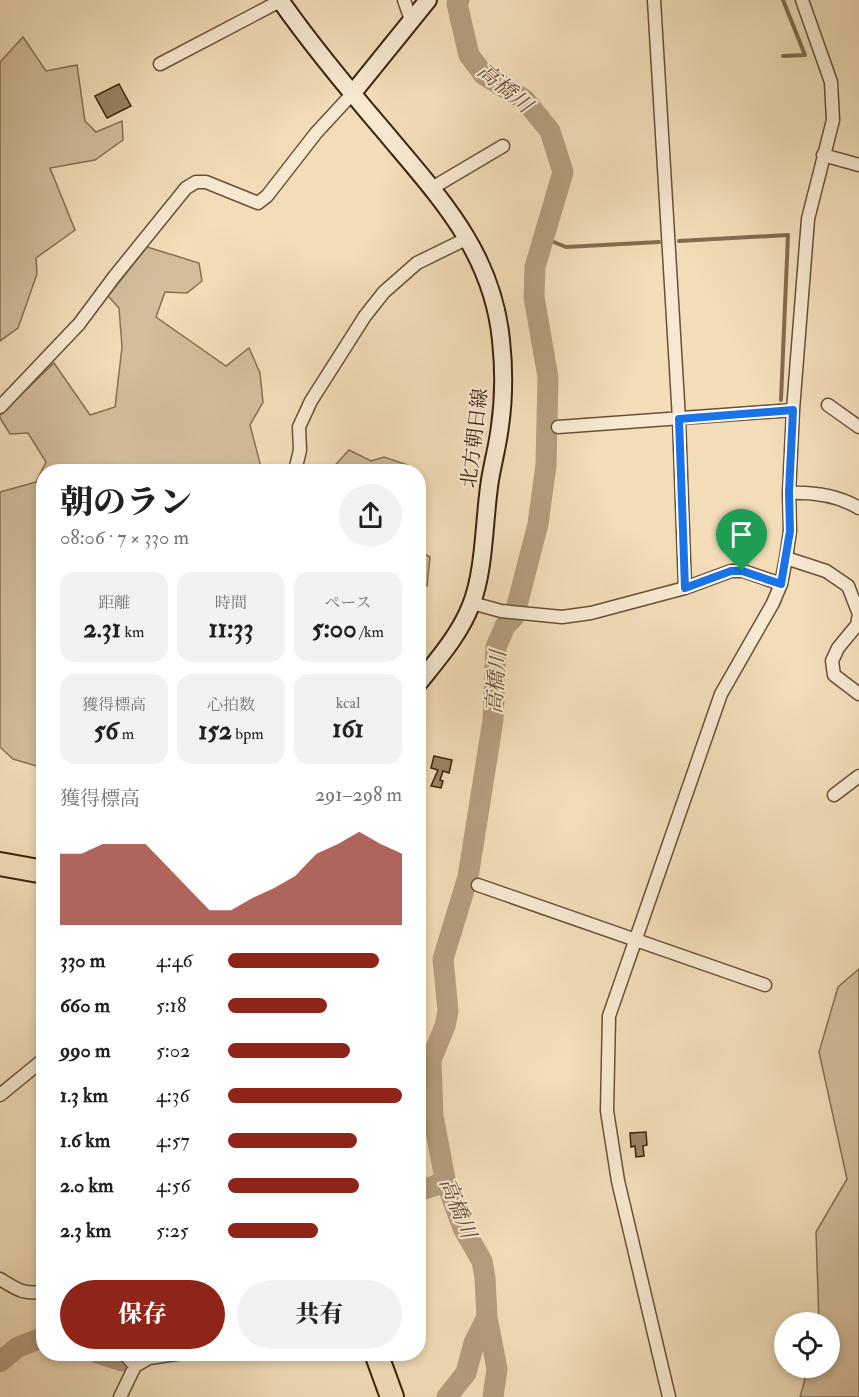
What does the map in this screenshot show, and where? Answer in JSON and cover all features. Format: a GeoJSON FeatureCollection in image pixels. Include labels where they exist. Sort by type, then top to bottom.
{"type":"FeatureCollection","features":[{"type":"Feature","properties":{"kind":"highway"},"geometry":{"type":"LineString","coordinates":[[0,864],[36,869]]}},
{"type":"Feature","properties":{"kind":"highway"},"geometry":{"type":"LineString","coordinates":[[379,1361],[392,1397]]}},
{"type":"Feature","properties":{"kind":"main road","name":"北方朝日線"},"geometry":{"type":"LineString","coordinates":[[280,0],[352,94],[432,188],[468,238],[483,268],[494,300],[501,340],[503,386],[500,426],[490,480],[478,580],[472,603],[462,626],[426,673]]}},
{"type":"Feature","properties":{"kind":"main road"},"geometry":{"type":"LineString","coordinates":[[352,94],[429,0]]}},
{"type":"Feature","properties":{"kind":"street"},"geometry":{"type":"LineString","coordinates":[[160,64],[280,0]]}},
{"type":"Feature","properties":{"kind":"street"},"geometry":{"type":"LineString","coordinates":[[404,0],[411,20]]}},
{"type":"Feature","properties":{"kind":"street"},"geometry":{"type":"LineString","coordinates":[[654,0],[679,419],[685,588]]}},
{"type":"Feature","properties":{"kind":"street"},"geometry":{"type":"LineString","coordinates":[[669,1397],[618,1180],[608,1111],[609,1016],[721,694],[773,603],[781,584],[786,558],[790,531],[789,492],[793,410],[808,219],[833,120],[831,82],[802,0]]}},
{"type":"Feature","properties":{"kind":"street"},"geometry":{"type":"LineString","coordinates":[[0,407],[79,324],[186,188],[196,182],[206,182],[258,203],[267,196],[316,133],[352,94]]}},
{"type":"Feature","properties":{"kind":"street"},"geometry":{"type":"LineString","coordinates":[[432,188],[503,146]]}},
{"type":"Feature","properties":{"kind":"street"},"geometry":{"type":"LineString","coordinates":[[824,155],[859,165]]}},
{"type":"Feature","properties":{"kind":"street"},"geometry":{"type":"LineString","coordinates":[[297,464],[300,450],[299,427],[311,401],[365,316],[384,292],[417,263],[468,238]]}},
{"type":"Feature","properties":{"kind":"street"},"geometry":{"type":"LineString","coordinates":[[828,405],[859,427]]}},
{"type":"Feature","properties":{"kind":"street"},"geometry":{"type":"LineString","coordinates":[[558,427],[793,410]]}},
{"type":"Feature","properties":{"kind":"street"},"geometry":{"type":"LineString","coordinates":[[789,492],[812,492],[842,499],[859,508]]}},
{"type":"Feature","properties":{"kind":"street"},"geometry":{"type":"LineString","coordinates":[[786,558],[826,571],[848,586],[859,614],[857,625],[838,648],[832,661],[834,675],[859,694]]}},
{"type":"Feature","properties":{"kind":"street"},"geometry":{"type":"LineString","coordinates":[[472,603],[501,611],[562,617],[591,613],[685,588],[731,571],[742,571],[781,584]]}},
{"type":"Feature","properties":{"kind":"street"},"geometry":{"type":"LineString","coordinates":[[834,795],[859,776]]}},
{"type":"Feature","properties":{"kind":"street"},"geometry":{"type":"LineString","coordinates":[[478,885],[765,985]]}},
{"type":"Feature","properties":{"kind":"street"},"geometry":{"type":"LineString","coordinates":[[0,1095],[36,1066]]}},
{"type":"Feature","properties":{"kind":"street"},"geometry":{"type":"LineString","coordinates":[[0,1279],[17,1290],[36,1292]]}},
{"type":"Feature","properties":{"kind":"street"},"geometry":{"type":"LineString","coordinates":[[130,1361],[135,1366]]}},
{"type":"Feature","properties":{"kind":"street"},"geometry":{"type":"LineString","coordinates":[[120,1397],[135,1366],[143,1361]]}},
{"type":"Feature","properties":{"kind":"shaded area"},"geometry":{"type":"Polygon","coordinates":[[[23,37],[46,71],[77,65],[85,121],[96,132],[122,121],[123,140],[95,160],[50,168],[75,230],[36,258],[37,274],[18,328],[0,341],[0,62],[23,37]]]}},
{"type":"Feature","properties":{"kind":"shaded area"},"geometry":{"type":"Polygon","coordinates":[[[147,247],[199,263],[202,281],[187,293],[165,292],[156,317],[226,366],[249,348],[260,373],[263,402],[250,425],[260,464],[45,464],[46,462],[28,433],[10,434],[0,415],[54,363],[90,415],[115,407],[122,347],[119,308],[108,296],[147,247]]]}},
{"type":"Feature","properties":{"kind":"shaded area"},"geometry":{"type":"Polygon","coordinates":[[[349,450],[371,461],[384,457],[405,464],[336,464],[349,450]]]}},
{"type":"Feature","properties":{"kind":"shaded area"},"geometry":{"type":"Polygon","coordinates":[[[36,482],[36,766],[13,759],[0,747],[0,492],[36,482]]]}},
{"type":"Feature","properties":{"kind":"shaded area"},"geometry":{"type":"Polygon","coordinates":[[[426,555],[430,557],[426,586],[426,555]]]}},
{"type":"Feature","properties":{"kind":"shaded area"},"geometry":{"type":"Polygon","coordinates":[[[859,969],[859,1397],[800,1397],[805,1378],[840,1378],[840,1312],[819,1312],[816,1232],[847,1179],[819,1052],[838,987],[859,969]]]}},
{"type":"Feature","properties":{"kind":"building"},"geometry":{"type":"Polygon","coordinates":[[[119,84],[131,106],[107,118],[95,96],[119,84]]]}},
{"type":"Feature","properties":{"kind":"building"},"geometry":{"type":"Polygon","coordinates":[[[434,756],[452,760],[449,773],[443,771],[440,780],[443,781],[441,788],[431,786],[438,770],[431,768],[434,756]]]}},
{"type":"Feature","properties":{"kind":"building"},"geometry":{"type":"Polygon","coordinates":[[[646,1132],[647,1145],[643,1146],[644,1156],[636,1157],[635,1146],[631,1147],[630,1133],[646,1132]]]}},
{"type":"Feature","properties":{"kind":"waterway","name":"高橋川"},"geometry":{"type":"LineString","coordinates":[[459,0],[457,4],[469,55],[484,75],[525,100],[550,131],[563,172],[535,267],[534,297],[548,377],[546,465],[538,524],[514,617],[505,626],[496,647],[493,720],[468,877],[443,959],[448,1011],[445,1026],[431,1060],[433,1116],[445,1179],[463,1228],[482,1261],[487,1317],[497,1369],[493,1397]]}},
{"type":"Feature","properties":{"kind":"waterway"},"geometry":{"type":"LineString","coordinates":[[783,0],[805,55],[783,56]]}},
{"type":"Feature","properties":{"kind":"waterway"},"geometry":{"type":"LineString","coordinates":[[679,241],[788,235],[781,400]]}},
{"type":"Feature","properties":{"kind":"waterway"},"geometry":{"type":"LineString","coordinates":[[544,238],[566,247],[659,242]]}},
{"type":"Feature","properties":{"kind":"waterway"},"geometry":{"type":"LineString","coordinates":[[426,1188],[445,1179]]}},
{"type":"Feature","properties":{"kind":"waterway"},"geometry":{"type":"LineString","coordinates":[[447,1397],[466,1373],[474,1343],[487,1317]]}},
{"type":"Feature","properties":{"kind":"waterway"},"geometry":{"type":"LineString","coordinates":[[0,1362],[18,1347],[36,1340]]}},
{"type":"Feature","properties":{"kind":"route"},"geometry":{"type":"LineString","coordinates":[[793,410],[789,492],[790,531],[781,584],[742,571],[731,571],[685,588],[679,419],[793,410]]}}]}
